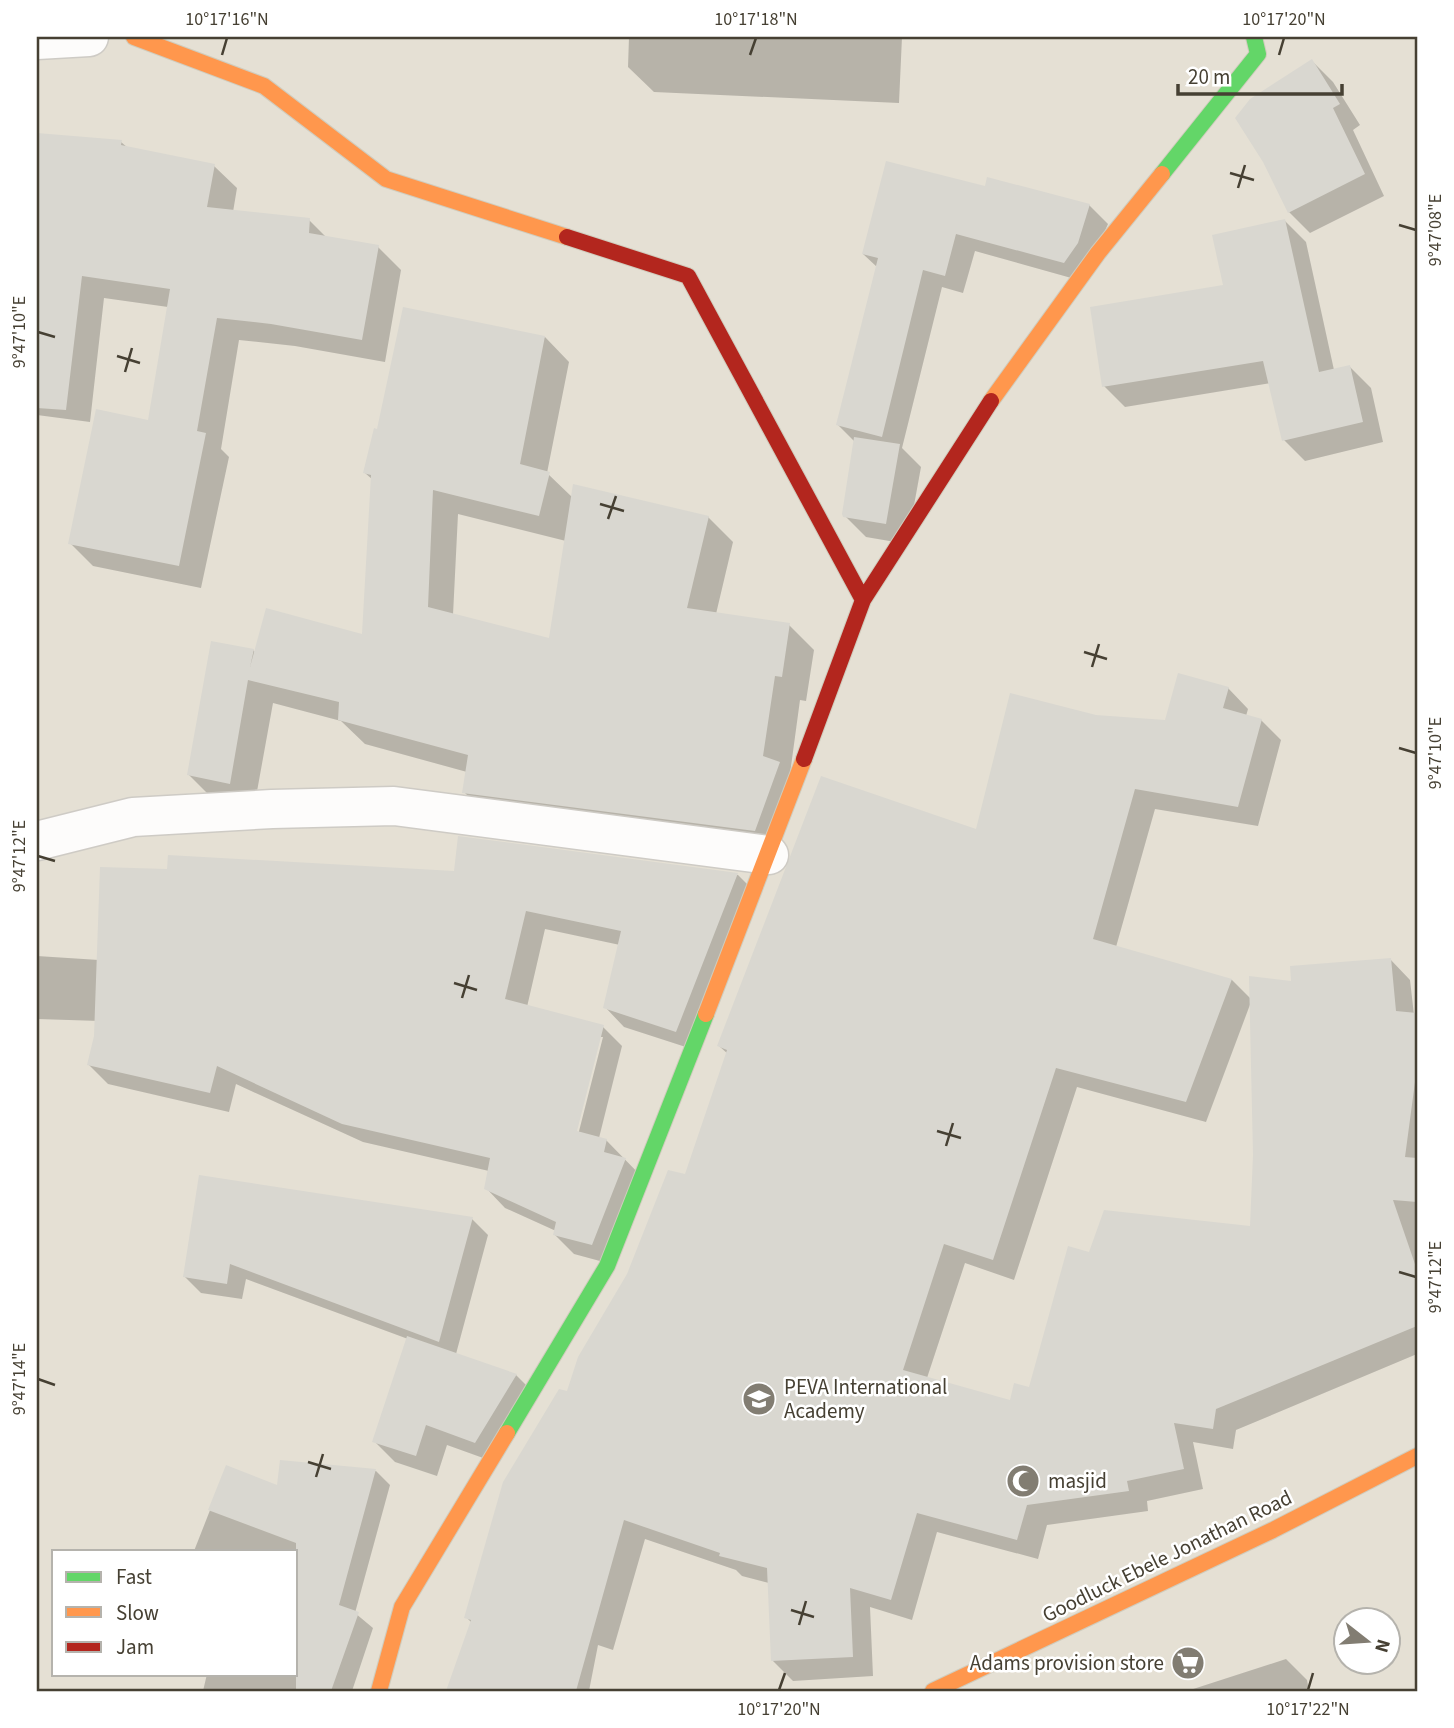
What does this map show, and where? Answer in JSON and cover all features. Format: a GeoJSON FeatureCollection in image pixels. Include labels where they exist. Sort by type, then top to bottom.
{"type":"FeatureCollection","features":[{"type":"Feature","properties":{"kind":"street"},"geometry":{"type":"LineString","coordinates":[[37,40],[89,37]]}},
{"type":"Feature","properties":{"kind":"street"},"geometry":{"type":"LineString","coordinates":[[134,37],[264,86],[386,179],[688,276],[863,600]]}},
{"type":"Feature","properties":{"kind":"street"},"geometry":{"type":"LineString","coordinates":[[379,1691],[402,1607],[607,1266],[769,855],[863,600],[993,398],[1098,253],[1258,54],[1254,37]]}},
{"type":"Feature","properties":{"kind":"street"},"geometry":{"type":"LineString","coordinates":[[37,841],[133,817],[272,809],[394,806],[769,855]]}},
{"type":"Feature","properties":{"kind":"street","name":"Goodluck Ebele Jonathan Road"},"geometry":{"type":"LineString","coordinates":[[933,1691],[1273,1530],[1417,1456]]}},
{"type":"Feature","properties":{"kind":"shaded area"},"geometry":{"type":"Polygon","coordinates":[[[37,37],[1417,37],[1417,1691],[37,1691],[37,37]]]}},
{"type":"Feature","properties":{"kind":"building"},"geometry":{"type":"Polygon","coordinates":[[[1312,59],[1340,104],[1333,108],[1365,174],[1288,213],[1263,162],[1235,118],[1250,99],[1312,59]]]}},
{"type":"Feature","properties":{"kind":"building"},"geometry":{"type":"Polygon","coordinates":[[[37,133],[122,140],[121,145],[215,164],[207,207],[310,218],[309,233],[379,245],[362,340],[271,324],[217,318],[197,431],[206,433],[179,566],[68,544],[96,409],[148,420],[170,289],[82,276],[66,410],[37,408],[37,133]]]}},
{"type":"Feature","properties":{"kind":"building"},"geometry":{"type":"Polygon","coordinates":[[[886,161],[985,186],[987,177],[1090,204],[1078,243],[1064,263],[956,234],[945,276],[923,270],[882,437],[836,425],[878,258],[862,254],[886,161]]]}},
{"type":"Feature","properties":{"kind":"building"},"geometry":{"type":"Polygon","coordinates":[[[1285,219],[1319,372],[1350,365],[1363,422],[1282,441],[1263,361],[1102,387],[1090,307],[1223,285],[1212,235],[1285,219]]]}},
{"type":"Feature","properties":{"kind":"building"},"geometry":{"type":"Polygon","coordinates":[[[403,307],[545,336],[520,464],[550,472],[539,516],[433,490],[428,607],[549,638],[573,484],[709,516],[687,608],[790,623],[782,677],[775,676],[763,756],[780,762],[755,831],[462,793],[468,755],[338,720],[339,702],[248,680],[230,784],[187,775],[211,641],[254,649],[250,667],[266,608],[362,634],[371,475],[363,473],[374,428],[377,429],[403,307]]]}},
{"type":"Feature","properties":{"kind":"building"},"geometry":{"type":"Polygon","coordinates":[[[854,437],[900,444],[886,524],[843,517],[854,437]]]}},
{"type":"Feature","properties":{"kind":"building"},"geometry":{"type":"Polygon","coordinates":[[[1178,673],[1229,687],[1223,708],[1262,719],[1238,807],[1135,789],[1093,939],[1232,979],[1186,1102],[1056,1068],[993,1260],[944,1244],[903,1370],[1010,1400],[1014,1383],[1029,1387],[1068,1246],[1089,1252],[1104,1210],[1250,1226],[1253,1155],[1249,976],[1291,981],[1290,966],[1391,958],[1396,1011],[1417,1013],[1417,1067],[1405,1157],[1417,1158],[1417,1202],[1393,1200],[1417,1270],[1417,1326],[1216,1409],[1213,1429],[1174,1423],[1184,1469],[1127,1481],[1129,1491],[1027,1505],[1017,1540],[917,1513],[891,1600],[850,1588],[853,1657],[771,1661],[767,1568],[719,1556],[720,1553],[624,1520],[576,1691],[446,1691],[471,1620],[464,1618],[503,1482],[559,1389],[567,1391],[578,1357],[627,1274],[668,1170],[685,1174],[727,1050],[717,1046],[821,776],[976,829],[1010,693],[1096,715],[1165,720],[1178,673]]]}},
{"type":"Feature","properties":{"kind":"building"},"geometry":{"type":"Polygon","coordinates":[[[458,836],[738,873],[676,1032],[603,1008],[621,931],[526,911],[505,999],[604,1025],[577,1131],[607,1139],[604,1152],[626,1158],[592,1245],[553,1235],[556,1222],[484,1189],[490,1158],[342,1124],[217,1066],[210,1093],[87,1065],[94,1036],[100,867],[167,869],[168,855],[454,871],[458,836]]]}},
{"type":"Feature","properties":{"kind":"building"},"geometry":{"type":"Polygon","coordinates":[[[199,1175],[473,1217],[439,1342],[230,1264],[227,1284],[183,1277],[199,1175]]]}},
{"type":"Feature","properties":{"kind":"building"},"geometry":{"type":"Polygon","coordinates":[[[407,1336],[517,1374],[475,1443],[426,1425],[416,1456],[372,1442],[407,1336]]]}},
{"type":"Feature","properties":{"kind":"building"},"geometry":{"type":"Polygon","coordinates":[[[280,1460],[376,1469],[339,1605],[359,1612],[331,1691],[296,1691],[296,1543],[208,1510],[226,1465],[277,1485],[280,1460]]]}},
{"type":"Feature","properties":{"kind":"traffic: fast"},"geometry":{"type":"LineString","coordinates":[[1162,174],[1258,54],[1254,37]]}},
{"type":"Feature","properties":{"kind":"traffic: fast"},"geometry":{"type":"LineString","coordinates":[[507,1433],[607,1266],[706,1014]]}},
{"type":"Feature","properties":{"kind":"traffic: slow"},"geometry":{"type":"LineString","coordinates":[[134,37],[264,86],[386,179],[567,237]]}},
{"type":"Feature","properties":{"kind":"traffic: slow"},"geometry":{"type":"LineString","coordinates":[[991,401],[1098,253],[1162,174]]}},
{"type":"Feature","properties":{"kind":"traffic: slow"},"geometry":{"type":"LineString","coordinates":[[706,1014],[804,759]]}},
{"type":"Feature","properties":{"kind":"traffic: slow"},"geometry":{"type":"LineString","coordinates":[[379,1691],[402,1607],[507,1433]]}},
{"type":"Feature","properties":{"kind":"traffic: slow"},"geometry":{"type":"LineString","coordinates":[[933,1691],[1273,1530],[1417,1456]]}},
{"type":"Feature","properties":{"kind":"traffic: jam"},"geometry":{"type":"LineString","coordinates":[[567,237],[688,276],[863,600]]}},
{"type":"Feature","properties":{"kind":"traffic: jam"},"geometry":{"type":"LineString","coordinates":[[804,759],[863,600],[991,401]]}},
{"type":"Feature","properties":{"kind":"place","name":"PEVA International Academy"},"geometry":{"type":"Point","coordinates":[759,1399]}},
{"type":"Feature","properties":{"kind":"place","name":"masjid"},"geometry":{"type":"Point","coordinates":[1023,1481]}},
{"type":"Feature","properties":{"kind":"place","name":"Adams provision store"},"geometry":{"type":"Point","coordinates":[1188,1663]}}]}
